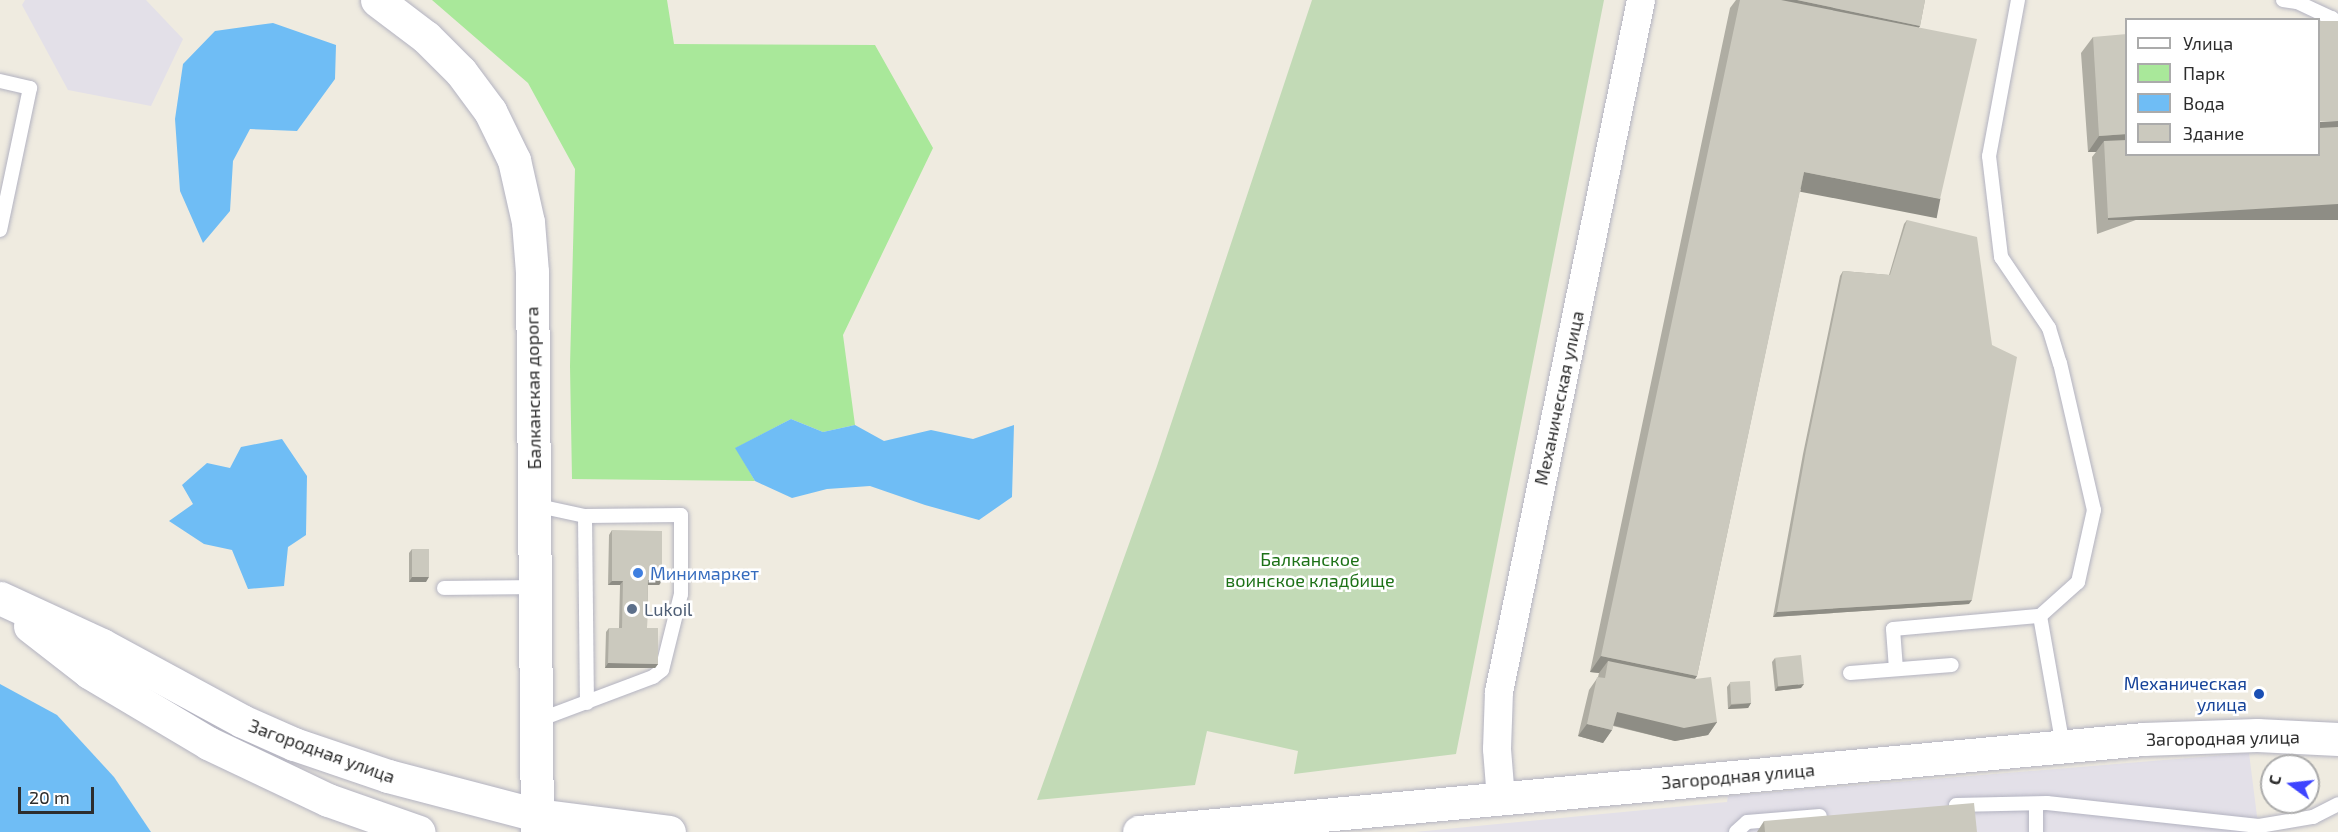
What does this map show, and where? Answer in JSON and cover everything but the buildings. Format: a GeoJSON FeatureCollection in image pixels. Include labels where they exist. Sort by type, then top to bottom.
{"type":"FeatureCollection","features":[{"type":"Feature","properties":{"kind":"main road","name":"Балканская дорога"},"geometry":{"type":"LineString","coordinates":[[377,0],[426,37],[461,72],[490,111],[514,160],[528,222],[532,272],[537,823]]}},
{"type":"Feature","properties":{"kind":"main road","name":"Загородная улица"},"geometry":{"type":"LineString","coordinates":[[0,598],[102,645],[242,722],[294,744],[537,823],[669,832]]}},
{"type":"Feature","properties":{"kind":"main road","name":"Загородная улица"},"geometry":{"type":"LineString","coordinates":[[0,603],[89,672],[208,743],[328,800],[419,832]]}},
{"type":"Feature","properties":{"kind":"main road","name":"Загородная улица"},"geometry":{"type":"LineString","coordinates":[[1139,832],[2063,746],[2233,735],[2338,739]]}},
{"type":"Feature","properties":{"kind":"street","name":"Механическая улица"},"geometry":{"type":"LineString","coordinates":[[1501,799],[1497,749],[1499,692],[1641,0]]}},
{"type":"Feature","properties":{"kind":"lane"},"geometry":{"type":"LineString","coordinates":[[1896,669],[1893,629],[2040,616],[2078,582],[2094,510],[2060,363],[2049,328],[2001,256],[1989,156],[2018,0]]}},
{"type":"Feature","properties":{"kind":"lane"},"geometry":{"type":"LineString","coordinates":[[2283,0],[2297,2],[2332,18],[2338,24]]}},
{"type":"Feature","properties":{"kind":"lane"},"geometry":{"type":"LineString","coordinates":[[0,81],[30,88],[0,230]]}},
{"type":"Feature","properties":{"kind":"lane"},"geometry":{"type":"LineString","coordinates":[[534,505],[585,516],[681,515],[681,594],[662,670],[653,677],[536,721]]}},
{"type":"Feature","properties":{"kind":"lane"},"geometry":{"type":"LineString","coordinates":[[585,516],[587,703]]}},
{"type":"Feature","properties":{"kind":"lane"},"geometry":{"type":"LineString","coordinates":[[444,588],[535,587]]}},
{"type":"Feature","properties":{"kind":"lane"},"geometry":{"type":"LineString","coordinates":[[2040,616],[2063,746]]}},
{"type":"Feature","properties":{"kind":"lane"},"geometry":{"type":"LineString","coordinates":[[1850,673],[1952,665]]}},
{"type":"Feature","properties":{"kind":"lane"},"geometry":{"type":"LineString","coordinates":[[2036,804],[2036,832]]}},
{"type":"Feature","properties":{"kind":"lane"},"geometry":{"type":"LineString","coordinates":[[1943,806],[2036,804],[2254,829],[2313,817],[2338,804]]}},
{"type":"Feature","properties":{"kind":"lane"},"geometry":{"type":"LineString","coordinates":[[1736,832],[1747,822],[1840,815]]}},
{"type":"Feature","properties":{"kind":"shaded area"},"geometry":{"type":"Polygon","coordinates":[[[25,0],[146,0],[183,39],[151,106],[68,90],[22,5],[25,0]]]}},
{"type":"Feature","properties":{"kind":"shaded area"},"geometry":{"type":"Polygon","coordinates":[[[2249,753],[2259,832],[1415,832],[1727,802],[1728,796],[2249,753]]]}},
{"type":"Feature","properties":{"kind":"green space"},"geometry":{"type":"Polygon","coordinates":[[[432,0],[667,0],[674,44],[875,45],[933,148],[843,335],[855,425],[823,432],[791,419],[736,448],[755,481],[572,479],[570,366],[575,169],[528,83],[432,0]]]}},
{"type":"Feature","properties":{"kind":"green space","name":"Балканское воинское кладбище"},"geometry":{"type":"Polygon","coordinates":[[[1312,0],[1604,0],[1456,754],[1294,774],[1298,751],[1207,731],[1195,785],[1037,800],[1157,466],[1312,0]]]}},
{"type":"Feature","properties":{"kind":"water"},"geometry":{"type":"Polygon","coordinates":[[[273,23],[336,45],[335,79],[297,131],[250,129],[233,161],[230,211],[203,243],[180,191],[175,119],[183,64],[215,31],[273,23]]]}},
{"type":"Feature","properties":{"kind":"water"},"geometry":{"type":"Polygon","coordinates":[[[791,419],[823,432],[855,425],[884,441],[931,430],[973,439],[1014,425],[1012,497],[979,520],[870,486],[827,489],[792,498],[755,481],[735,448],[791,419]]]}},
{"type":"Feature","properties":{"kind":"water"},"geometry":{"type":"Polygon","coordinates":[[[282,439],[307,476],[306,535],[288,547],[284,586],[248,589],[232,550],[204,544],[169,521],[193,504],[182,485],[207,463],[230,468],[241,447],[282,439]]]}},
{"type":"Feature","properties":{"kind":"water"},"geometry":{"type":"Polygon","coordinates":[[[0,684],[57,715],[114,777],[151,832],[0,832],[0,684]]]}},
{"type":"Feature","properties":{"kind":"place","name":"Минимаркет"},"geometry":{"type":"Point","coordinates":[638,573]}},
{"type":"Feature","properties":{"kind":"place","name":"Lukoil"},"geometry":{"type":"Point","coordinates":[632,609]}},
{"type":"Feature","properties":{"kind":"place","name":"Механическая улица"},"geometry":{"type":"Point","coordinates":[2259,694]}}]}
